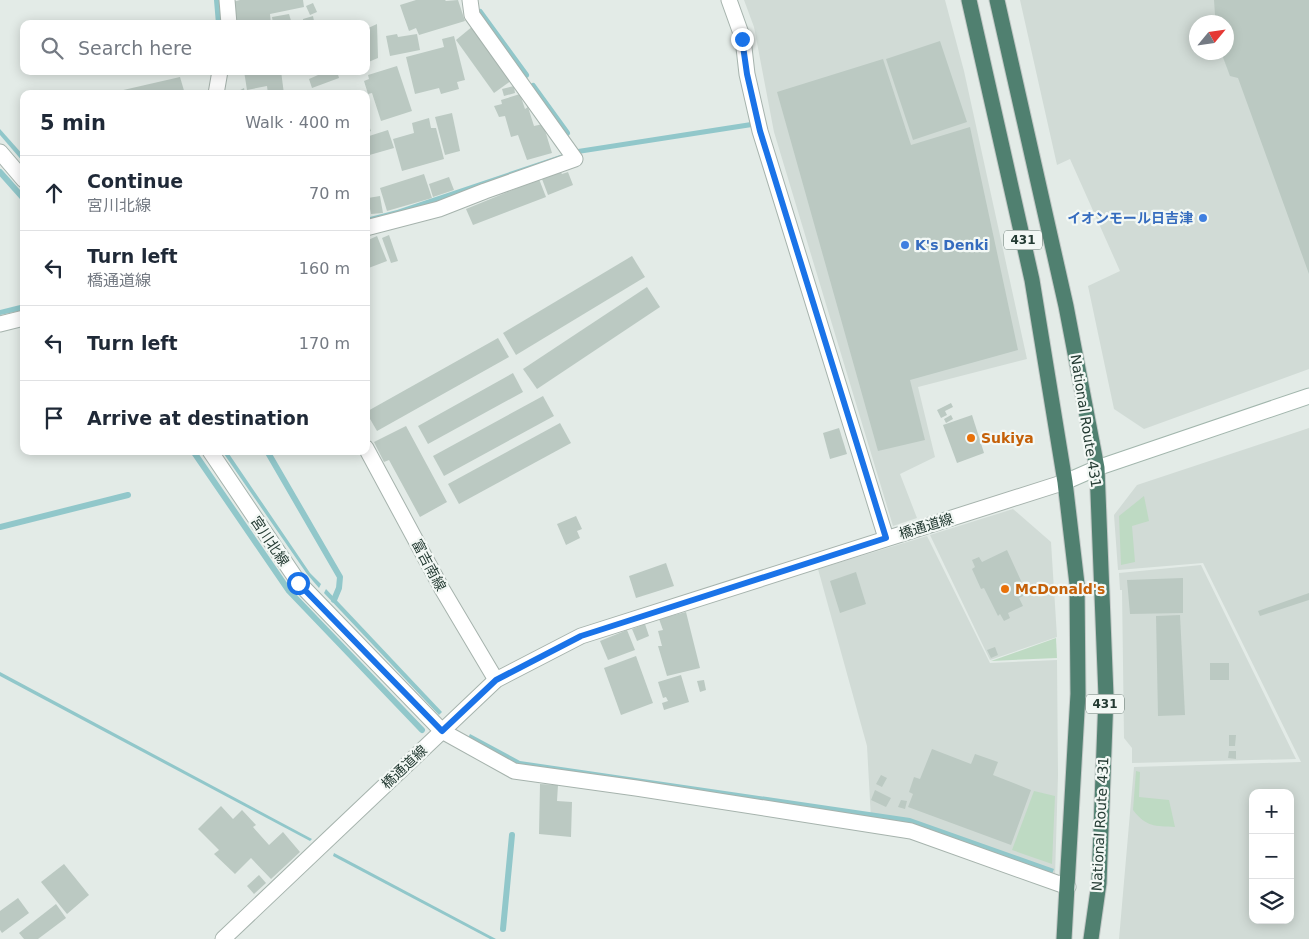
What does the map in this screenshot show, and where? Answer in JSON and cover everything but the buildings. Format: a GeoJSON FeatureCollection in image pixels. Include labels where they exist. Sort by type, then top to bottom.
{"type":"FeatureCollection","features":[{"type":"Feature","properties":{"kind":"highway","name":"National Route 431"},"geometry":{"type":"LineString","coordinates":[[969,0],[1032,280],[1064,482],[1077,584],[1078,676],[1064,939]]}},
{"type":"Feature","properties":{"kind":"highway","name":"National Route 431"},"geometry":{"type":"LineString","coordinates":[[997,0],[1066,306],[1097,468],[1106,696],[1099,884],[1092,939]]}},
{"type":"Feature","properties":{"kind":"street"},"geometry":{"type":"LineString","coordinates":[[227,0],[229,20]]}},
{"type":"Feature","properties":{"kind":"street"},"geometry":{"type":"LineString","coordinates":[[370,227],[440,209],[575,159],[472,15],[470,0]]}},
{"type":"Feature","properties":{"kind":"street"},"geometry":{"type":"LineString","coordinates":[[729,0],[742,39],[747,74],[760,131],[886,538]]}},
{"type":"Feature","properties":{"kind":"street"},"geometry":{"type":"LineString","coordinates":[[217,90],[219,75]]}},
{"type":"Feature","properties":{"kind":"street"},"geometry":{"type":"LineString","coordinates":[[0,152],[20,175]]}},
{"type":"Feature","properties":{"kind":"street"},"geometry":{"type":"LineString","coordinates":[[0,324],[20,319]]}},
{"type":"Feature","properties":{"kind":"street","name":"橋通道線"},"geometry":{"type":"LineString","coordinates":[[223,939],[496,680],[581,636],[1064,482],[1097,468],[1309,396]]}},
{"type":"Feature","properties":{"kind":"street","name":"宮川北線"},"geometry":{"type":"LineString","coordinates":[[213,455],[298,583],[442,731],[514,771],[911,831],[1068,887]]}},
{"type":"Feature","properties":{"kind":"street","name":"富吉南線"},"geometry":{"type":"LineString","coordinates":[[370,455],[442,589],[496,680]]}},
{"type":"Feature","properties":{"kind":"shaded area","name":"K's Denki"},"geometry":{"type":"Polygon","coordinates":[[[744,0],[945,0],[964,71],[1027,359],[918,387],[935,457],[900,474],[917,518],[893,526],[774,132],[754,27],[744,0]]]}},
{"type":"Feature","properties":{"kind":"shaded area","name":"イオンモール日吉津"},"geometry":{"type":"Polygon","coordinates":[[[1020,0],[1309,0],[1309,369],[1144,429],[1114,409],[1088,286],[1120,271],[1070,159],[1057,165],[1020,0]]]}},
{"type":"Feature","properties":{"kind":"shaded area"},"geometry":{"type":"Polygon","coordinates":[[[1309,428],[1309,939],[1119,939],[1134,767],[1301,762],[1203,563],[1118,570],[1114,515],[1137,485],[1309,428]]]}},
{"type":"Feature","properties":{"kind":"shaded area","name":"McDonald's"},"geometry":{"type":"Polygon","coordinates":[[[1013,509],[1051,542],[1057,637],[990,660],[930,535],[1013,509]]]}},
{"type":"Feature","properties":{"kind":"shaded area"},"geometry":{"type":"Polygon","coordinates":[[[927,536],[990,663],[1057,660],[1058,775],[1055,877],[871,819],[867,746],[818,569],[927,536]]]}},
{"type":"Feature","properties":{"kind":"shaded area"},"geometry":{"type":"Polygon","coordinates":[[[1201,565],[1296,759],[1132,763],[1132,748],[1124,738],[1122,590],[1120,590],[1119,573],[1201,565]]]}},
{"type":"Feature","properties":{"kind":"green space"},"geometry":{"type":"Polygon","coordinates":[[[1144,496],[1149,521],[1132,526],[1135,562],[1121,565],[1119,516],[1144,496]]]}},
{"type":"Feature","properties":{"kind":"green space"},"geometry":{"type":"Polygon","coordinates":[[[1056,638],[1057,658],[991,661],[1056,638]]]}},
{"type":"Feature","properties":{"kind":"green space"},"geometry":{"type":"Polygon","coordinates":[[[1136,771],[1140,772],[1139,797],[1169,800],[1175,827],[1147,823],[1133,810],[1136,771]]]}},
{"type":"Feature","properties":{"kind":"green space"},"geometry":{"type":"Polygon","coordinates":[[[1034,791],[1055,796],[1052,864],[1012,850],[1034,791]]]}},
{"type":"Feature","properties":{"kind":"water"},"geometry":{"type":"Polygon","coordinates":[[[751,122],[752,127],[578,154],[428,206],[370,222],[370,217],[397,210],[578,149],[751,122]]]}},
{"type":"Feature","properties":{"kind":"water"},"geometry":{"type":"Polygon","coordinates":[[[0,129],[20,152],[20,158],[0,135],[0,129]]]}},
{"type":"Feature","properties":{"kind":"water"},"geometry":{"type":"Polygon","coordinates":[[[20,305],[20,311],[0,315],[0,310],[20,305]]]}},
{"type":"Feature","properties":{"kind":"water"},"geometry":{"type":"Polygon","coordinates":[[[225,455],[230,455],[310,573],[321,584],[319,588],[307,574],[225,455]]]}},
{"type":"Feature","properties":{"kind":"water"},"geometry":{"type":"Polygon","coordinates":[[[326,589],[442,712],[439,715],[324,593],[326,589]]]}},
{"type":"Feature","properties":{"kind":"water"},"geometry":{"type":"Polygon","coordinates":[[[0,672],[312,839],[310,841],[0,676],[0,672]]]}},
{"type":"Feature","properties":{"kind":"water"},"geometry":{"type":"Polygon","coordinates":[[[470,734],[520,761],[910,818],[1054,869],[1052,874],[908,823],[516,764],[468,738],[470,734]]]}},
{"type":"Feature","properties":{"kind":"water"},"geometry":{"type":"Polygon","coordinates":[[[334,853],[496,939],[490,939],[333,856],[334,853]]]}},
{"type":"Feature","properties":{"kind":"waterway"},"geometry":{"type":"LineString","coordinates":[[217,0],[219,20]]}},
{"type":"Feature","properties":{"kind":"waterway"},"geometry":{"type":"LineString","coordinates":[[480,12],[526,75]]}},
{"type":"Feature","properties":{"kind":"waterway"},"geometry":{"type":"LineString","coordinates":[[533,86],[567,133]]}},
{"type":"Feature","properties":{"kind":"waterway"},"geometry":{"type":"LineString","coordinates":[[0,172],[20,194]]}},
{"type":"Feature","properties":{"kind":"waterway"},"geometry":{"type":"LineString","coordinates":[[196,455],[289,591],[422,730]]}},
{"type":"Feature","properties":{"kind":"waterway"},"geometry":{"type":"LineString","coordinates":[[269,455],[340,577],[339,588],[334,600]]}},
{"type":"Feature","properties":{"kind":"waterway"},"geometry":{"type":"LineString","coordinates":[[0,527],[128,495]]}},
{"type":"Feature","properties":{"kind":"waterway"},"geometry":{"type":"LineString","coordinates":[[503,929],[512,835]]}},
{"type":"Feature","properties":{"kind":"place","name":"イオンモール日吉津"},"geometry":{"type":"Point","coordinates":[1203,218]}},
{"type":"Feature","properties":{"kind":"place","name":"K's Denki"},"geometry":{"type":"Point","coordinates":[905,245]}},
{"type":"Feature","properties":{"kind":"place","name":"Sukiya"},"geometry":{"type":"Point","coordinates":[971,438]}},
{"type":"Feature","properties":{"kind":"place","name":"McDonald's"},"geometry":{"type":"Point","coordinates":[1005,589]}},
{"type":"Feature","properties":{"kind":"route"},"geometry":{"type":"LineString","coordinates":[[298,583],[442,731],[496,680],[581,636],[886,538],[760,131],[747,74],[742,39]]}}]}
